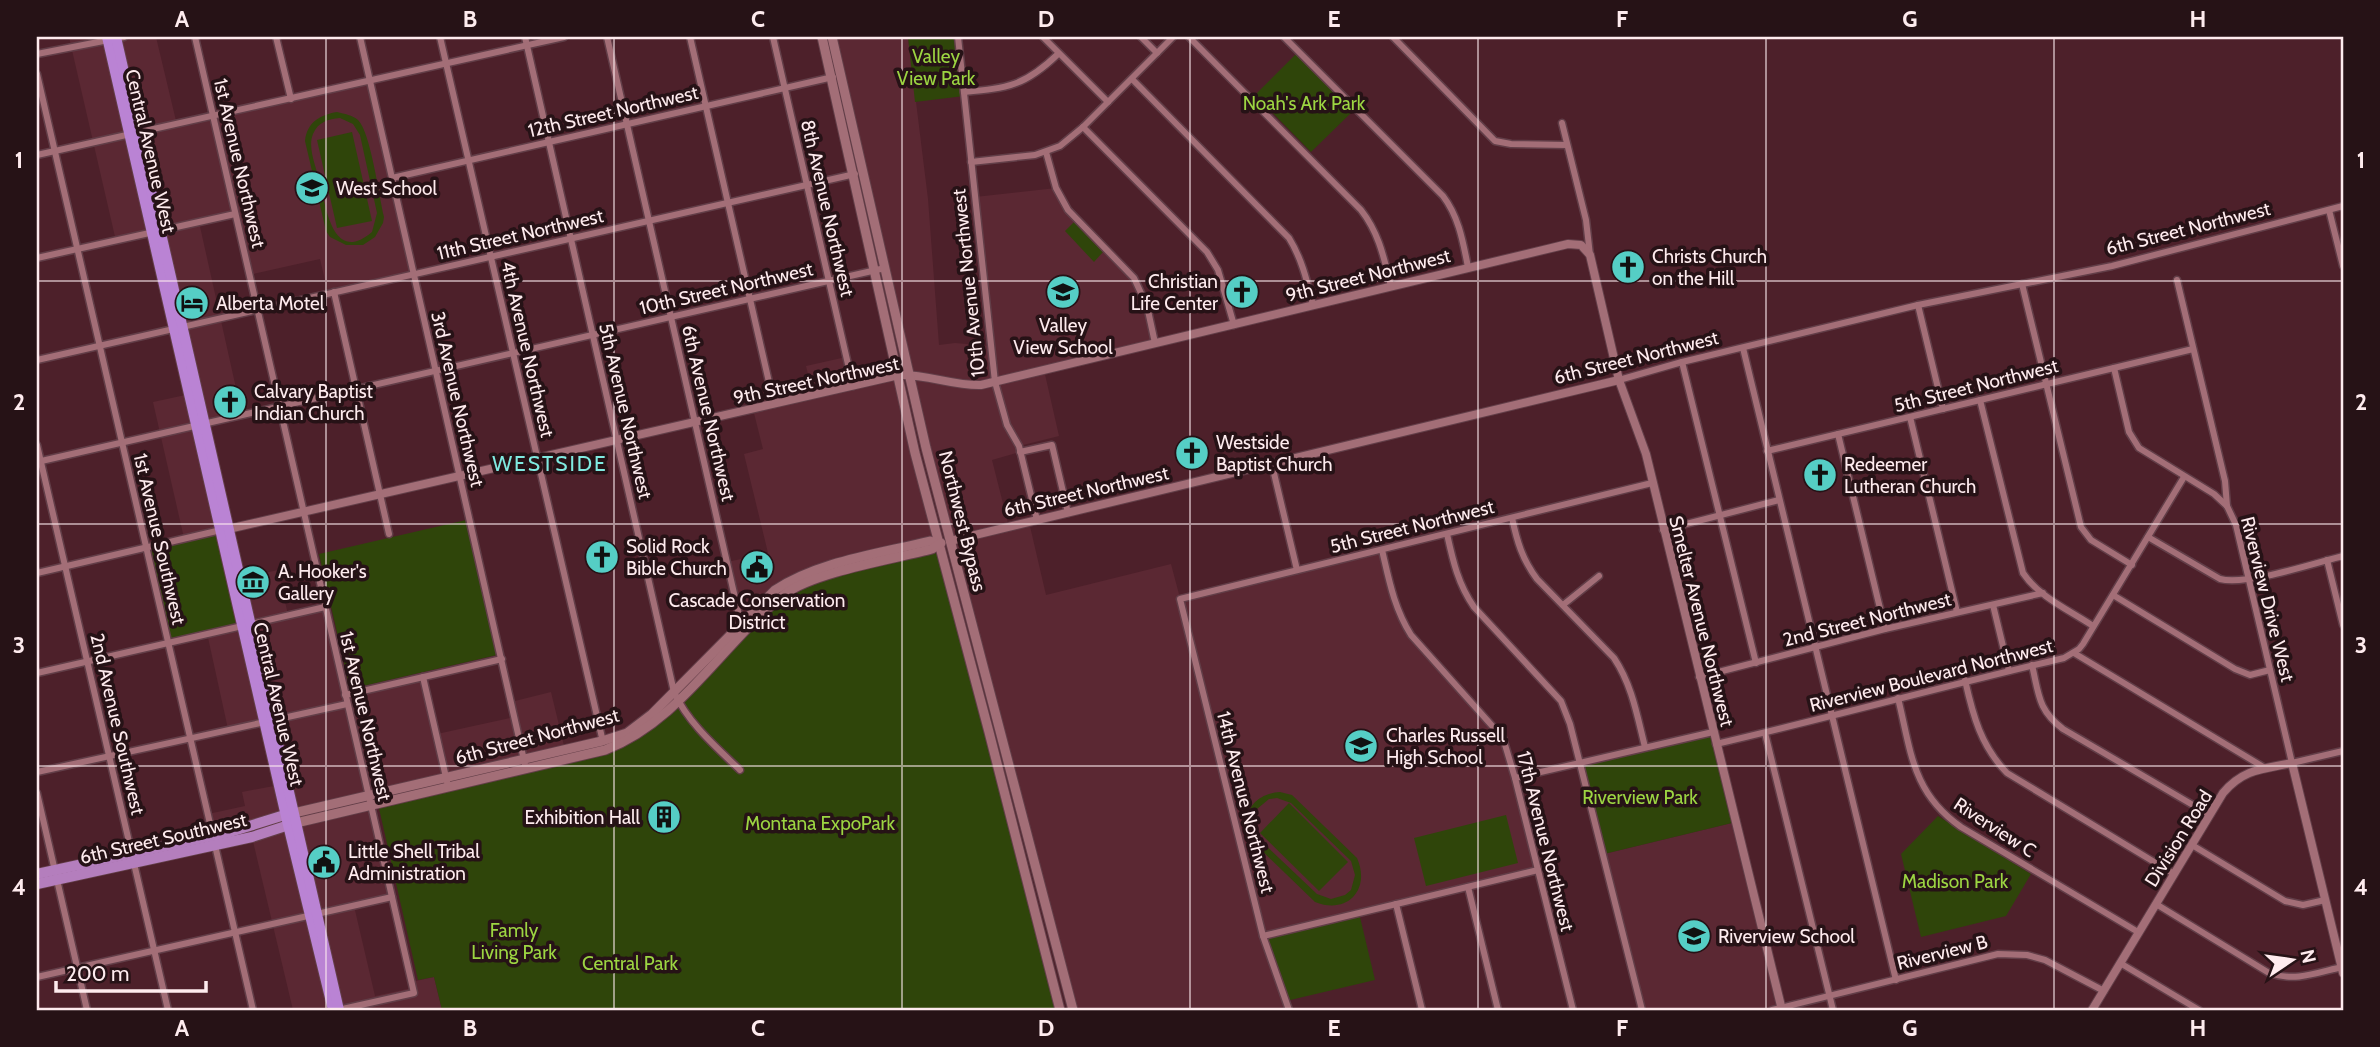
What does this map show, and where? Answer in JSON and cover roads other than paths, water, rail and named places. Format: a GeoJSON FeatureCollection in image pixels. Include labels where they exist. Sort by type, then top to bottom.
{"type":"FeatureCollection","features":[{"type":"Feature","properties":{"kind":"highway","name":"Central Avenue West"},"geometry":{"type":"LineString","coordinates":[[114,38],[156,232],[337,1010]]}},
{"type":"Feature","properties":{"kind":"main road","name":"Northwest Bypass"},"geometry":{"type":"LineString","coordinates":[[821,37],[836,76],[863,172],[950,541],[1073,1010]]}},
{"type":"Feature","properties":{"kind":"main road","name":"Northwest Bypass"},"geometry":{"type":"LineString","coordinates":[[832,37],[852,175],[915,453],[1060,1010]]}},
{"type":"Feature","properties":{"kind":"main road","name":"6th Street Northwest"},"geometry":{"type":"LineString","coordinates":[[291,819],[604,746],[641,733],[743,628],[785,594],[808,582],[932,549],[938,544],[950,541]]}},
{"type":"Feature","properties":{"kind":"main road","name":"6th Street Southwest"},"geometry":{"type":"LineString","coordinates":[[37,884],[56,875],[214,840],[230,832],[291,819]]}},
{"type":"Feature","properties":{"kind":"main road","name":"6th Street Southwest"},"geometry":{"type":"LineString","coordinates":[[37,874],[56,875]]}},
{"type":"Feature","properties":{"kind":"street","name":"1st Avenue Northwest"},"geometry":{"type":"LineString","coordinates":[[195,37],[414,993],[337,1010]]}},
{"type":"Feature","properties":{"kind":"street"},"geometry":{"type":"LineString","coordinates":[[276,37],[291,99]]}},
{"type":"Feature","properties":{"kind":"street","name":"3rd Avenue Northwest"},"geometry":{"type":"LineString","coordinates":[[359,37],[525,764]]}},
{"type":"Feature","properties":{"kind":"street","name":"4th Avenue Northwest"},"geometry":{"type":"LineString","coordinates":[[440,37],[604,746]]}},
{"type":"Feature","properties":{"kind":"street","name":"5th Avenue Northwest"},"geometry":{"type":"LineString","coordinates":[[525,37],[676,697],[698,728],[740,770]]}},
{"type":"Feature","properties":{"kind":"street"},"geometry":{"type":"LineString","coordinates":[[37,155],[564,37]]}},
{"type":"Feature","properties":{"kind":"street","name":"6th Avenue Northwest"},"geometry":{"type":"LineString","coordinates":[[607,37],[743,628]]}},
{"type":"Feature","properties":{"kind":"street"},"geometry":{"type":"LineString","coordinates":[[690,37],[774,404]]}},
{"type":"Feature","properties":{"kind":"street","name":"8th Avenue Northwest"},"geometry":{"type":"LineString","coordinates":[[773,37],[853,386]]}},
{"type":"Feature","properties":{"kind":"street","name":"10th Avenue Northwest"},"geometry":{"type":"LineString","coordinates":[[958,37],[995,382],[1002,412],[1020,452],[1037,520]]}},
{"type":"Feature","properties":{"kind":"street"},"geometry":{"type":"LineString","coordinates":[[1043,37],[1108,102]]}},
{"type":"Feature","properties":{"kind":"street"},"geometry":{"type":"LineString","coordinates":[[1141,37],[1157,53]]}},
{"type":"Feature","properties":{"kind":"street"},"geometry":{"type":"LineString","coordinates":[[971,162],[1046,152],[1060,146],[1083,127],[1173,37]]}},
{"type":"Feature","properties":{"kind":"street"},"geometry":{"type":"LineString","coordinates":[[1189,37],[1361,210],[1378,237],[1391,286]]}},
{"type":"Feature","properties":{"kind":"street"},"geometry":{"type":"LineString","coordinates":[[1284,37],[1451,206],[1458,222],[1468,267]]}},
{"type":"Feature","properties":{"kind":"street"},"geometry":{"type":"LineString","coordinates":[[1393,37],[1495,141],[1511,144],[1567,145]]}},
{"type":"Feature","properties":{"kind":"street"},"geometry":{"type":"LineString","coordinates":[[37,54],[114,38]]}},
{"type":"Feature","properties":{"kind":"street"},"geometry":{"type":"LineString","coordinates":[[964,92],[1012,86],[1027,80],[1058,54]]}},
{"type":"Feature","properties":{"kind":"street","name":"1st Avenue Southwest"},"geometry":{"type":"LineString","coordinates":[[37,74],[253,1010]]}},
{"type":"Feature","properties":{"kind":"street","name":"12th Street Northwest"},"geometry":{"type":"LineString","coordinates":[[392,178],[836,76]]}},
{"type":"Feature","properties":{"kind":"street"},"geometry":{"type":"LineString","coordinates":[[1132,79],[1289,238],[1304,269],[1313,305]]}},
{"type":"Feature","properties":{"kind":"street"},"geometry":{"type":"LineString","coordinates":[[1562,123],[1586,220],[1590,255]]}},
{"type":"Feature","properties":{"kind":"street"},"geometry":{"type":"LineString","coordinates":[[1083,127],[1207,252],[1222,281],[1234,325]]}},
{"type":"Feature","properties":{"kind":"street"},"geometry":{"type":"LineString","coordinates":[[1046,152],[1056,188],[1068,210],[1134,278],[1141,290],[1155,343]]}},
{"type":"Feature","properties":{"kind":"street","name":"11th Street Northwest"},"geometry":{"type":"LineString","coordinates":[[37,360],[863,172]]}},
{"type":"Feature","properties":{"kind":"street","name":"6th Street Northwest"},"geometry":{"type":"LineString","coordinates":[[950,541],[1272,465],[1918,305],[2112,266],[2343,206]]}},
{"type":"Feature","properties":{"kind":"street"},"geometry":{"type":"LineString","coordinates":[[2329,210],[2343,265]]}},
{"type":"Feature","properties":{"kind":"street"},"geometry":{"type":"LineString","coordinates":[[37,258],[235,214]]}},
{"type":"Feature","properties":{"kind":"street","name":"9th Street Northwest"},"geometry":{"type":"LineString","coordinates":[[225,529],[899,375],[971,386],[995,382],[1468,267],[1568,244],[1581,245]]}},
{"type":"Feature","properties":{"kind":"street","name":"Smelter Avenue Northwest"},"geometry":{"type":"LineString","coordinates":[[1581,245],[1590,255],[1619,380],[1646,454],[1782,1009]]}},
{"type":"Feature","properties":{"kind":"street","name":"10th Street Northwest"},"geometry":{"type":"LineString","coordinates":[[39,461],[886,268]]}},
{"type":"Feature","properties":{"kind":"street"},"geometry":{"type":"LineString","coordinates":[[2177,281],[2225,481],[2227,506]]}},
{"type":"Feature","properties":{"kind":"street"},"geometry":{"type":"LineString","coordinates":[[2022,284],[2081,527],[2091,540],[2132,565]]}},
{"type":"Feature","properties":{"kind":"street"},"geometry":{"type":"LineString","coordinates":[[334,292],[389,534]]}},
{"type":"Feature","properties":{"kind":"street"},"geometry":{"type":"LineString","coordinates":[[1918,305],[1943,409]]}},
{"type":"Feature","properties":{"kind":"street"},"geometry":{"type":"LineString","coordinates":[[1743,348],[1896,980]]}},
{"type":"Feature","properties":{"kind":"street","name":"5th Street Northwest"},"geometry":{"type":"LineString","coordinates":[[1767,451],[2193,349]]}},
{"type":"Feature","properties":{"kind":"street"},"geometry":{"type":"LineString","coordinates":[[1682,362],[1756,663]]}},
{"type":"Feature","properties":{"kind":"street","name":"Riverview Drive West"},"geometry":{"type":"LineString","coordinates":[[2114,368],[2129,432],[2139,449],[2214,494],[2227,506],[2236,525],[2292,763]]}},
{"type":"Feature","properties":{"kind":"street"},"geometry":{"type":"LineString","coordinates":[[1980,400],[2019,561],[2029,581],[2093,626]]}},
{"type":"Feature","properties":{"kind":"street"},"geometry":{"type":"LineString","coordinates":[[1910,417],[1958,612]]}},
{"type":"Feature","properties":{"kind":"street"},"geometry":{"type":"LineString","coordinates":[[1838,434],[1885,629]]}},
{"type":"Feature","properties":{"kind":"street","name":"2nd Avenue Southwest"},"geometry":{"type":"LineString","coordinates":[[37,444],[169,1010]]}},
{"type":"Feature","properties":{"kind":"street"},"geometry":{"type":"LineString","coordinates":[[1020,452],[1052,445],[1068,513]]}},
{"type":"Feature","properties":{"kind":"street"},"geometry":{"type":"LineString","coordinates":[[1272,465],[1297,570]]}},
{"type":"Feature","properties":{"kind":"street","name":"Riverview Boulevard Northwest"},"geometry":{"type":"LineString","coordinates":[[1716,744],[1832,717],[1965,680],[2064,658],[2074,653],[2083,644],[2184,477]]}},
{"type":"Feature","properties":{"kind":"street","name":"5th Street Northwest"},"geometry":{"type":"LineString","coordinates":[[1180,599],[1652,483]]}},
{"type":"Feature","properties":{"kind":"street"},"geometry":{"type":"LineString","coordinates":[[1663,530],[1779,500]]}},
{"type":"Feature","properties":{"kind":"street"},"geometry":{"type":"LineString","coordinates":[[1512,518],[1526,564],[1537,579],[1614,658],[1624,674],[1631,690],[1645,747]]}},
{"type":"Feature","properties":{"kind":"street"},"geometry":{"type":"LineString","coordinates":[[37,573],[225,529]]}},
{"type":"Feature","properties":{"kind":"street"},"geometry":{"type":"LineString","coordinates":[[1447,534],[1462,591],[1560,701],[1570,724],[1642,1010]]}},
{"type":"Feature","properties":{"kind":"street"},"geometry":{"type":"LineString","coordinates":[[2148,537],[2220,579],[2235,582],[2343,556]]}},
{"type":"Feature","properties":{"kind":"street","name":"17th Avenue Northwest"},"geometry":{"type":"LineString","coordinates":[[1382,550],[1394,601],[1410,635],[1503,738],[1573,1010]]}},
{"type":"Feature","properties":{"kind":"street"},"geometry":{"type":"LineString","coordinates":[[2327,560],[2343,625]]}},
{"type":"Feature","properties":{"kind":"street"},"geometry":{"type":"LineString","coordinates":[[1563,605],[1599,576]]}},
{"type":"Feature","properties":{"kind":"street","name":"2nd Street Northwest"},"geometry":{"type":"LineString","coordinates":[[1699,677],[1885,629],[2043,593]]}},
{"type":"Feature","properties":{"kind":"street"},"geometry":{"type":"LineString","coordinates":[[2113,595],[2235,670],[2250,675],[2270,670]]}},
{"type":"Feature","properties":{"kind":"street","name":"14th Avenue Northwest"},"geometry":{"type":"LineString","coordinates":[[1180,599],[1263,936],[1289,1010]]}},
{"type":"Feature","properties":{"kind":"street"},"geometry":{"type":"LineString","coordinates":[[1993,605],[2008,671]]}},
{"type":"Feature","properties":{"kind":"street"},"geometry":{"type":"LineString","coordinates":[[37,673],[325,607]]}},
{"type":"Feature","properties":{"kind":"street"},"geometry":{"type":"LineString","coordinates":[[2074,653],[2264,768]]}},
{"type":"Feature","properties":{"kind":"street"},"geometry":{"type":"LineString","coordinates":[[345,695],[502,659]]}},
{"type":"Feature","properties":{"kind":"street"},"geometry":{"type":"LineString","coordinates":[[2032,665],[2040,702],[2047,717],[2210,815]]}},
{"type":"Feature","properties":{"kind":"street"},"geometry":{"type":"LineString","coordinates":[[423,677],[447,782]]}},
{"type":"Feature","properties":{"kind":"street"},"geometry":{"type":"LineString","coordinates":[[1965,680],[1982,740],[1992,757],[2007,773],[2174,874]]}},
{"type":"Feature","properties":{"kind":"street","name":"Riverview C"},"geometry":{"type":"LineString","coordinates":[[1898,698],[1920,782],[1938,809],[1961,827],[2138,932]]}},
{"type":"Feature","properties":{"kind":"street"},"geometry":{"type":"LineString","coordinates":[[37,772],[347,704]]}},
{"type":"Feature","properties":{"kind":"street"},"geometry":{"type":"LineString","coordinates":[[1515,778],[1713,732]]}},
{"type":"Feature","properties":{"kind":"street"},"geometry":{"type":"LineString","coordinates":[[1765,733],[1833,1010]]}},
{"type":"Feature","properties":{"kind":"street","name":"Division Road"},"geometry":{"type":"LineString","coordinates":[[2092,1010],[2234,780],[2264,768],[2343,751]]}},
{"type":"Feature","properties":{"kind":"street"},"geometry":{"type":"LineString","coordinates":[[2156,904],[2269,973],[2284,978],[2343,969],[2292,763]]}},
{"type":"Feature","properties":{"kind":"street"},"geometry":{"type":"LineString","coordinates":[[37,793],[87,1010]]}},
{"type":"Feature","properties":{"kind":"street"},"geometry":{"type":"LineString","coordinates":[[2192,845],[2285,901],[2303,905],[2325,900]]}},
{"type":"Feature","properties":{"kind":"street"},"geometry":{"type":"LineString","coordinates":[[1263,936],[1538,870]]}},
{"type":"Feature","properties":{"kind":"street"},"geometry":{"type":"LineString","coordinates":[[1468,887],[1498,1010]]}},
{"type":"Feature","properties":{"kind":"street"},"geometry":{"type":"LineString","coordinates":[[37,977],[392,897]]}},
{"type":"Feature","properties":{"kind":"street"},"geometry":{"type":"LineString","coordinates":[[1396,904],[1422,1010]]}},
{"type":"Feature","properties":{"kind":"street","name":"Riverview B"},"geometry":{"type":"LineString","coordinates":[[1772,1010],[1998,954],[2027,955],[2059,965],[2104,991]]}},
{"type":"Feature","properties":{"kind":"street"},"geometry":{"type":"LineString","coordinates":[[2120,963],[2199,1010]]}},
{"type":"Feature","properties":{"kind":"place","name":"West School"},"geometry":{"type":"Point","coordinates":[312,188]}},
{"type":"Feature","properties":{"kind":"place","name":"Christs Church on the Hill"},"geometry":{"type":"Point","coordinates":[1628,267]}},
{"type":"Feature","properties":{"kind":"place","name":"Valley View School"},"geometry":{"type":"Point","coordinates":[1063,292]}},
{"type":"Feature","properties":{"kind":"place","name":"Christian Life Center"},"geometry":{"type":"Point","coordinates":[1242,292]}},
{"type":"Feature","properties":{"kind":"place","name":"Alberta Motel"},"geometry":{"type":"Point","coordinates":[192,303]}},
{"type":"Feature","properties":{"kind":"place","name":"Calvary Baptist Indian Church"},"geometry":{"type":"Point","coordinates":[230,402]}},
{"type":"Feature","properties":{"kind":"place","name":"Westside Baptist Church"},"geometry":{"type":"Point","coordinates":[1192,453]}},
{"type":"Feature","properties":{"kind":"place","name":"Redeemer Lutheran Church"},"geometry":{"type":"Point","coordinates":[1820,475]}},
{"type":"Feature","properties":{"kind":"place","name":"Solid Rock Bible Church"},"geometry":{"type":"Point","coordinates":[602,557]}},
{"type":"Feature","properties":{"kind":"place","name":"Cascade Conservation District"},"geometry":{"type":"Point","coordinates":[757,567]}},
{"type":"Feature","properties":{"kind":"place","name":"A. Hooker's Gallery"},"geometry":{"type":"Point","coordinates":[253,582]}},
{"type":"Feature","properties":{"kind":"place","name":"Charles Russell High School"},"geometry":{"type":"Point","coordinates":[1361,746]}},
{"type":"Feature","properties":{"kind":"place","name":"Exhibition Hall"},"geometry":{"type":"Point","coordinates":[664,817]}},
{"type":"Feature","properties":{"kind":"place","name":"Little Shell Tribal Administration"},"geometry":{"type":"Point","coordinates":[324,862]}},
{"type":"Feature","properties":{"kind":"place","name":"Riverview School"},"geometry":{"type":"Point","coordinates":[1694,936]}},
{"type":"Feature","properties":{"kind":"district","name":"WESTSIDE"},"geometry":{"type":"Point","coordinates":[550,464]}},
{"type":"Feature","properties":{"kind":"park label","name":"Valley View Park"},"geometry":{"type":"Point","coordinates":[936,67]}},
{"type":"Feature","properties":{"kind":"park label","name":"Noah's Ark Park"},"geometry":{"type":"Point","coordinates":[1304,103]}},
{"type":"Feature","properties":{"kind":"park label","name":"Riverview Park"},"geometry":{"type":"Point","coordinates":[1640,797]}},
{"type":"Feature","properties":{"kind":"park label","name":"Montana ExpoPark"},"geometry":{"type":"Point","coordinates":[820,823]}},
{"type":"Feature","properties":{"kind":"park label","name":"Madison Park"},"geometry":{"type":"Point","coordinates":[1955,881]}},
{"type":"Feature","properties":{"kind":"park label","name":"Famly Living Park"},"geometry":{"type":"Point","coordinates":[514,941]}},
{"type":"Feature","properties":{"kind":"park label","name":"Central Park"},"geometry":{"type":"Point","coordinates":[630,963]}}]}
